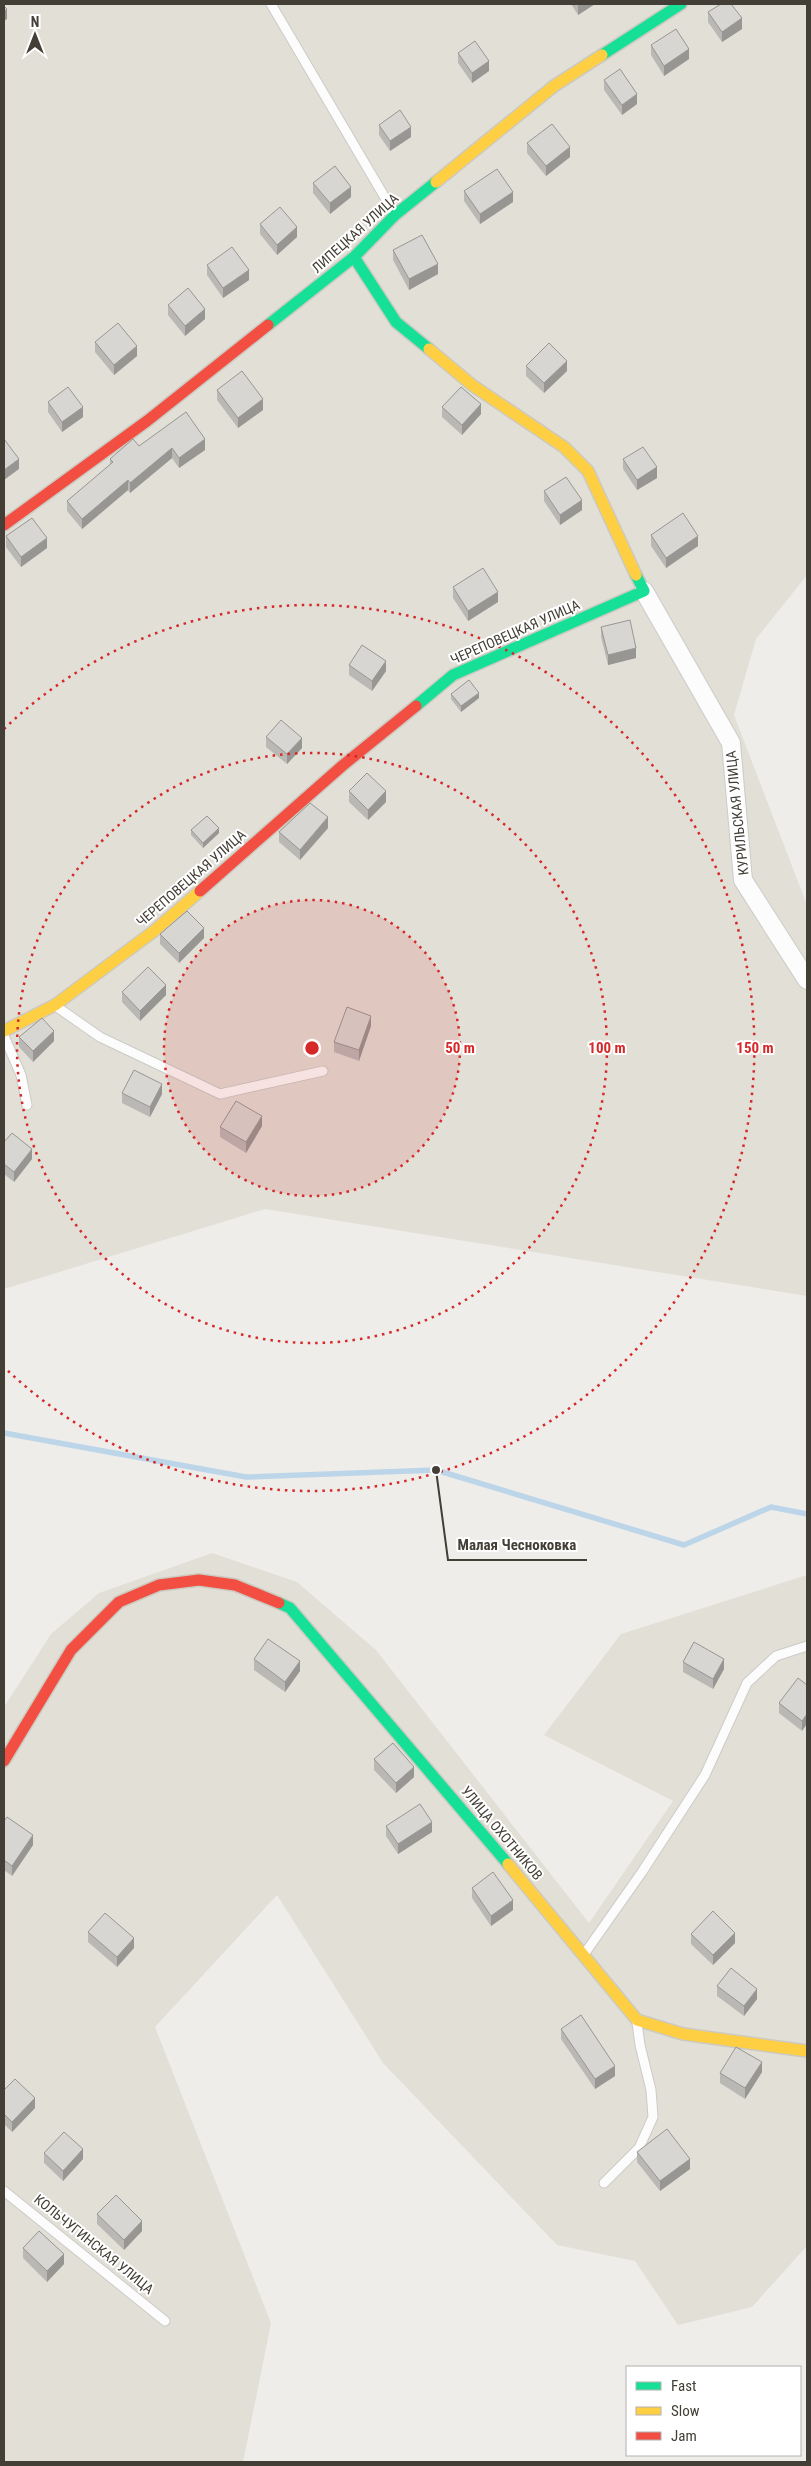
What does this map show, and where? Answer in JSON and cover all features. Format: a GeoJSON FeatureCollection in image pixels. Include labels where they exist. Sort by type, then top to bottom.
{"type":"FeatureCollection","features":[{"type":"Feature","properties":{"kind":"street","name":"ЛИПЕЦКАЯ УЛИЦА"},"geometry":{"type":"LineString","coordinates":[[4,524],[148,421],[354,257],[395,215],[554,86],[681,4]]}},
{"type":"Feature","properties":{"kind":"street"},"geometry":{"type":"LineString","coordinates":[[354,257],[396,322],[472,385],[564,447],[588,471],[644,591]]}},
{"type":"Feature","properties":{"kind":"street","name":"КУРИЛЬСКАЯ УЛИЦА"},"geometry":{"type":"LineString","coordinates":[[644,591],[730,743],[743,880],[807,980]]}},
{"type":"Feature","properties":{"kind":"street","name":"ЧЕРЕПОВЕЦКАЯ УЛИЦА"},"geometry":{"type":"LineString","coordinates":[[4,1031],[55,1005],[154,931],[342,766],[454,675],[644,591]]}},
{"type":"Feature","properties":{"kind":"street","name":"УЛИЦА ОХОТНИКОВ"},"geometry":{"type":"LineString","coordinates":[[4,1761],[71,1650],[119,1602],[159,1585],[199,1580],[235,1586],[290,1608],[584,1954],[637,2020]]}},
{"type":"Feature","properties":{"kind":"street"},"geometry":{"type":"LineString","coordinates":[[637,2020],[683,2034],[807,2051]]}},
{"type":"Feature","properties":{"kind":"lane"},"geometry":{"type":"LineString","coordinates":[[272,4],[395,215]]}},
{"type":"Feature","properties":{"kind":"lane"},"geometry":{"type":"LineString","coordinates":[[55,1005],[100,1037],[220,1094],[322,1071]]}},
{"type":"Feature","properties":{"kind":"lane"},"geometry":{"type":"LineString","coordinates":[[4,1036],[21,1075],[27,1105]]}},
{"type":"Feature","properties":{"kind":"lane"},"geometry":{"type":"LineString","coordinates":[[584,1954],[642,1872],[705,1775],[747,1683],[776,1656],[807,1646]]}},
{"type":"Feature","properties":{"kind":"lane"},"geometry":{"type":"LineString","coordinates":[[604,2183],[639,2148],[653,2117],[651,2090],[640,2045],[637,2020]]}},
{"type":"Feature","properties":{"kind":"lane","name":"КОЛЬЧУГИНСКАЯ УЛИЦА"},"geometry":{"type":"LineString","coordinates":[[4,2191],[165,2321]]}},
{"type":"Feature","properties":{"kind":"shaded area"},"geometry":{"type":"Polygon","coordinates":[[[4,4],[807,4],[807,575],[756,639],[734,715],[807,905],[807,1296],[265,1209],[4,1289],[4,4]]]}},
{"type":"Feature","properties":{"kind":"shaded area"},"geometry":{"type":"Polygon","coordinates":[[[212,1553],[297,1582],[376,1650],[589,1923],[673,1801],[544,1735],[621,1634],[807,1575],[807,2248],[752,2307],[678,2325],[635,2261],[557,2245],[383,2063],[277,1895],[155,2027],[271,2323],[243,2462],[4,2462],[4,1707],[51,1634],[99,1593],[212,1553]]]}},
{"type":"Feature","properties":{"kind":"building"},"geometry":{"type":"Polygon","coordinates":[[[721,4],[731,4],[742,18],[722,32],[708,12],[721,4]]]}},
{"type":"Feature","properties":{"kind":"building"},"geometry":{"type":"Polygon","coordinates":[[[676,29],[689,49],[664,66],[651,45],[676,29]]]}},
{"type":"Feature","properties":{"kind":"building"},"geometry":{"type":"Polygon","coordinates":[[[475,41],[489,61],[472,73],[458,53],[475,41]]]}},
{"type":"Feature","properties":{"kind":"building"},"geometry":{"type":"Polygon","coordinates":[[[620,69],[637,94],[622,105],[604,80],[620,69]]]}},
{"type":"Feature","properties":{"kind":"building"},"geometry":{"type":"Polygon","coordinates":[[[400,110],[411,127],[390,141],[379,125],[400,110]]]}},
{"type":"Feature","properties":{"kind":"building"},"geometry":{"type":"Polygon","coordinates":[[[552,124],[570,147],[546,166],[527,143],[552,124]]]}},
{"type":"Feature","properties":{"kind":"building"},"geometry":{"type":"Polygon","coordinates":[[[335,166],[351,187],[330,203],[313,183],[335,166]]]}},
{"type":"Feature","properties":{"kind":"building"},"geometry":{"type":"Polygon","coordinates":[[[497,169],[513,192],[480,214],[464,191],[497,169]]]}},
{"type":"Feature","properties":{"kind":"building"},"geometry":{"type":"Polygon","coordinates":[[[280,207],[297,227],[277,245],[260,224],[280,207]]]}},
{"type":"Feature","properties":{"kind":"building"},"geometry":{"type":"Polygon","coordinates":[[[422,235],[438,264],[409,279],[393,250],[422,235]]]}},
{"type":"Feature","properties":{"kind":"building"},"geometry":{"type":"Polygon","coordinates":[[[232,247],[249,270],[223,288],[207,265],[232,247]]]}},
{"type":"Feature","properties":{"kind":"building"},"geometry":{"type":"Polygon","coordinates":[[[188,288],[205,309],[185,326],[168,305],[188,288]]]}},
{"type":"Feature","properties":{"kind":"building"},"geometry":{"type":"Polygon","coordinates":[[[118,323],[137,346],[114,365],[95,342],[118,323]]]}},
{"type":"Feature","properties":{"kind":"building"},"geometry":{"type":"Polygon","coordinates":[[[549,343],[567,361],[544,383],[526,366],[549,343]]]}},
{"type":"Feature","properties":{"kind":"building"},"geometry":{"type":"Polygon","coordinates":[[[242,371],[263,399],[238,418],[217,390],[242,371]]]}},
{"type":"Feature","properties":{"kind":"building"},"geometry":{"type":"Polygon","coordinates":[[[68,387],[83,407],[62,422],[48,402],[68,387]]]}},
{"type":"Feature","properties":{"kind":"building"},"geometry":{"type":"Polygon","coordinates":[[[461,387],[481,404],[462,425],[442,407],[461,387]]]}},
{"type":"Feature","properties":{"kind":"building"},"geometry":{"type":"Polygon","coordinates":[[[186,412],[205,439],[179,458],[172,448],[130,483],[128,480],[82,519],[67,501],[113,462],[110,459],[133,439],[139,446],[186,412]]]}},
{"type":"Feature","properties":{"kind":"building"},"geometry":{"type":"Polygon","coordinates":[[[4,439],[19,459],[4,470],[4,439]]]}},
{"type":"Feature","properties":{"kind":"building"},"geometry":{"type":"Polygon","coordinates":[[[643,447],[657,467],[637,480],[623,459],[643,447]]]}},
{"type":"Feature","properties":{"kind":"building"},"geometry":{"type":"Polygon","coordinates":[[[566,477],[582,500],[560,515],[544,491],[566,477]]]}},
{"type":"Feature","properties":{"kind":"building"},"geometry":{"type":"Polygon","coordinates":[[[683,513],[698,536],[666,558],[651,535],[683,513]]]}},
{"type":"Feature","properties":{"kind":"building"},"geometry":{"type":"Polygon","coordinates":[[[32,518],[47,538],[21,557],[6,536],[32,518]]]}},
{"type":"Feature","properties":{"kind":"building"},"geometry":{"type":"Polygon","coordinates":[[[483,568],[498,592],[468,611],[453,587],[483,568]]]}},
{"type":"Feature","properties":{"kind":"building"},"geometry":{"type":"Polygon","coordinates":[[[630,620],[636,648],[608,655],[601,627],[630,620]]]}},
{"type":"Feature","properties":{"kind":"building"},"geometry":{"type":"Polygon","coordinates":[[[362,645],[386,661],[372,681],[349,665],[362,645]]]}},
{"type":"Feature","properties":{"kind":"building"},"geometry":{"type":"Polygon","coordinates":[[[469,680],[479,693],[461,706],[451,694],[469,680]]]}},
{"type":"Feature","properties":{"kind":"building"},"geometry":{"type":"Polygon","coordinates":[[[281,720],[302,738],[287,754],[266,737],[281,720]]]}},
{"type":"Feature","properties":{"kind":"building"},"geometry":{"type":"Polygon","coordinates":[[[367,773],[386,791],[368,810],[349,791],[367,773]]]}},
{"type":"Feature","properties":{"kind":"building"},"geometry":{"type":"Polygon","coordinates":[[[310,803],[328,817],[300,850],[279,832],[310,803]]]}},
{"type":"Feature","properties":{"kind":"building"},"geometry":{"type":"Polygon","coordinates":[[[207,816],[219,828],[203,843],[191,830],[207,816]]]}},
{"type":"Feature","properties":{"kind":"building"},"geometry":{"type":"Polygon","coordinates":[[[187,911],[204,928],[179,953],[160,934],[187,911]]]}},
{"type":"Feature","properties":{"kind":"building"},"geometry":{"type":"Polygon","coordinates":[[[148,967],[166,985],[140,1011],[122,992],[148,967]]]}},
{"type":"Feature","properties":{"kind":"building"},"geometry":{"type":"Polygon","coordinates":[[[347,1007],[371,1016],[359,1050],[334,1042],[347,1007]]]}},
{"type":"Feature","properties":{"kind":"building"},"geometry":{"type":"Polygon","coordinates":[[[42,1018],[54,1031],[33,1051],[19,1037],[42,1018]]]}},
{"type":"Feature","properties":{"kind":"building"},"geometry":{"type":"Polygon","coordinates":[[[134,1070],[162,1084],[150,1107],[122,1093],[134,1070]]]}},
{"type":"Feature","properties":{"kind":"building"},"geometry":{"type":"Polygon","coordinates":[[[236,1101],[262,1116],[246,1142],[220,1127],[236,1101]]]}},
{"type":"Feature","properties":{"kind":"building"},"geometry":{"type":"Polygon","coordinates":[[[12,1133],[32,1149],[14,1172],[4,1164],[4,1142],[12,1133]]]}},
{"type":"Feature","properties":{"kind":"building"},"geometry":{"type":"Polygon","coordinates":[[[268,1639],[300,1661],[285,1682],[254,1659],[268,1639]]]}},
{"type":"Feature","properties":{"kind":"building"},"geometry":{"type":"Polygon","coordinates":[[[694,1642],[724,1659],[713,1679],[683,1662],[694,1642]]]}},
{"type":"Feature","properties":{"kind":"building"},"geometry":{"type":"Polygon","coordinates":[[[798,1678],[807,1685],[807,1714],[802,1721],[779,1703],[798,1678]]]}},
{"type":"Feature","properties":{"kind":"building"},"geometry":{"type":"Polygon","coordinates":[[[393,1743],[414,1767],[396,1783],[374,1759],[393,1743]]]}},
{"type":"Feature","properties":{"kind":"building"},"geometry":{"type":"Polygon","coordinates":[[[420,1804],[432,1822],[398,1844],[386,1826],[420,1804]]]}},
{"type":"Feature","properties":{"kind":"building"},"geometry":{"type":"Polygon","coordinates":[[[7,1817],[33,1835],[12,1866],[4,1860],[4,1821],[7,1817]]]}},
{"type":"Feature","properties":{"kind":"building"},"geometry":{"type":"Polygon","coordinates":[[[493,1872],[513,1900],[491,1916],[472,1888],[493,1872]]]}},
{"type":"Feature","properties":{"kind":"building"},"geometry":{"type":"Polygon","coordinates":[[[713,1911],[735,1933],[713,1955],[691,1934],[713,1911]]]}},
{"type":"Feature","properties":{"kind":"building"},"geometry":{"type":"Polygon","coordinates":[[[105,1913],[134,1938],[117,1957],[88,1932],[105,1913]]]}},
{"type":"Feature","properties":{"kind":"building"},"geometry":{"type":"Polygon","coordinates":[[[731,1968],[757,1989],[744,2006],[717,1986],[731,1968]]]}},
{"type":"Feature","properties":{"kind":"building"},"geometry":{"type":"Polygon","coordinates":[[[581,2015],[615,2066],[595,2079],[561,2029],[581,2015]]]}},
{"type":"Feature","properties":{"kind":"building"},"geometry":{"type":"Polygon","coordinates":[[[736,2047],[762,2062],[745,2088],[720,2073],[736,2047]]]}},
{"type":"Feature","properties":{"kind":"building"},"geometry":{"type":"Polygon","coordinates":[[[15,2079],[35,2098],[12,2122],[4,2114],[4,2090],[15,2079]]]}},
{"type":"Feature","properties":{"kind":"building"},"geometry":{"type":"Polygon","coordinates":[[[667,2129],[690,2159],[660,2181],[637,2152],[667,2129]]]}},
{"type":"Feature","properties":{"kind":"building"},"geometry":{"type":"Polygon","coordinates":[[[64,2132],[83,2149],[63,2171],[44,2153],[64,2132]]]}},
{"type":"Feature","properties":{"kind":"building"},"geometry":{"type":"Polygon","coordinates":[[[116,2195],[142,2221],[124,2240],[97,2214],[116,2195]]]}},
{"type":"Feature","properties":{"kind":"building"},"geometry":{"type":"Polygon","coordinates":[[[39,2231],[64,2254],[47,2271],[23,2248],[39,2231]]]}},
{"type":"Feature","properties":{"kind":"waterway"},"geometry":{"type":"LineString","coordinates":[[4,1433],[246,1477],[436,1470],[684,1545],[771,1507],[807,1514]]}},
{"type":"Feature","properties":{"kind":"traffic: fast"},"geometry":{"type":"LineString","coordinates":[[602,55],[681,4]]}},
{"type":"Feature","properties":{"kind":"traffic: fast"},"geometry":{"type":"LineString","coordinates":[[268,325],[354,257],[395,215],[436,182]]}},
{"type":"Feature","properties":{"kind":"traffic: fast"},"geometry":{"type":"LineString","coordinates":[[354,257],[396,322],[429,349]]}},
{"type":"Feature","properties":{"kind":"traffic: fast"},"geometry":{"type":"LineString","coordinates":[[416,706],[453,675],[644,591],[636,575]]}},
{"type":"Feature","properties":{"kind":"traffic: fast"},"geometry":{"type":"LineString","coordinates":[[279,1603],[290,1608],[508,1864]]}},
{"type":"Feature","properties":{"kind":"traffic: slow"},"geometry":{"type":"LineString","coordinates":[[436,182],[554,86],[602,55]]}},
{"type":"Feature","properties":{"kind":"traffic: slow"},"geometry":{"type":"LineString","coordinates":[[429,349],[472,385],[564,447],[588,471],[636,575]]}},
{"type":"Feature","properties":{"kind":"traffic: slow"},"geometry":{"type":"LineString","coordinates":[[4,1031],[55,1005],[154,931],[200,891]]}},
{"type":"Feature","properties":{"kind":"traffic: slow"},"geometry":{"type":"LineString","coordinates":[[508,1864],[637,2020],[683,2034],[807,2051]]}},
{"type":"Feature","properties":{"kind":"traffic: jam"},"geometry":{"type":"LineString","coordinates":[[4,525],[147,421],[268,325]]}},
{"type":"Feature","properties":{"kind":"traffic: jam"},"geometry":{"type":"LineString","coordinates":[[200,891],[342,766],[416,706]]}},
{"type":"Feature","properties":{"kind":"traffic: jam"},"geometry":{"type":"LineString","coordinates":[[4,1761],[71,1650],[119,1602],[159,1585],[199,1580],[235,1585],[279,1603]]}},
{"type":"Feature","properties":{"kind":"place","name":"Малая Чесноковка"},"geometry":{"type":"Point","coordinates":[436,1470]}}]}
